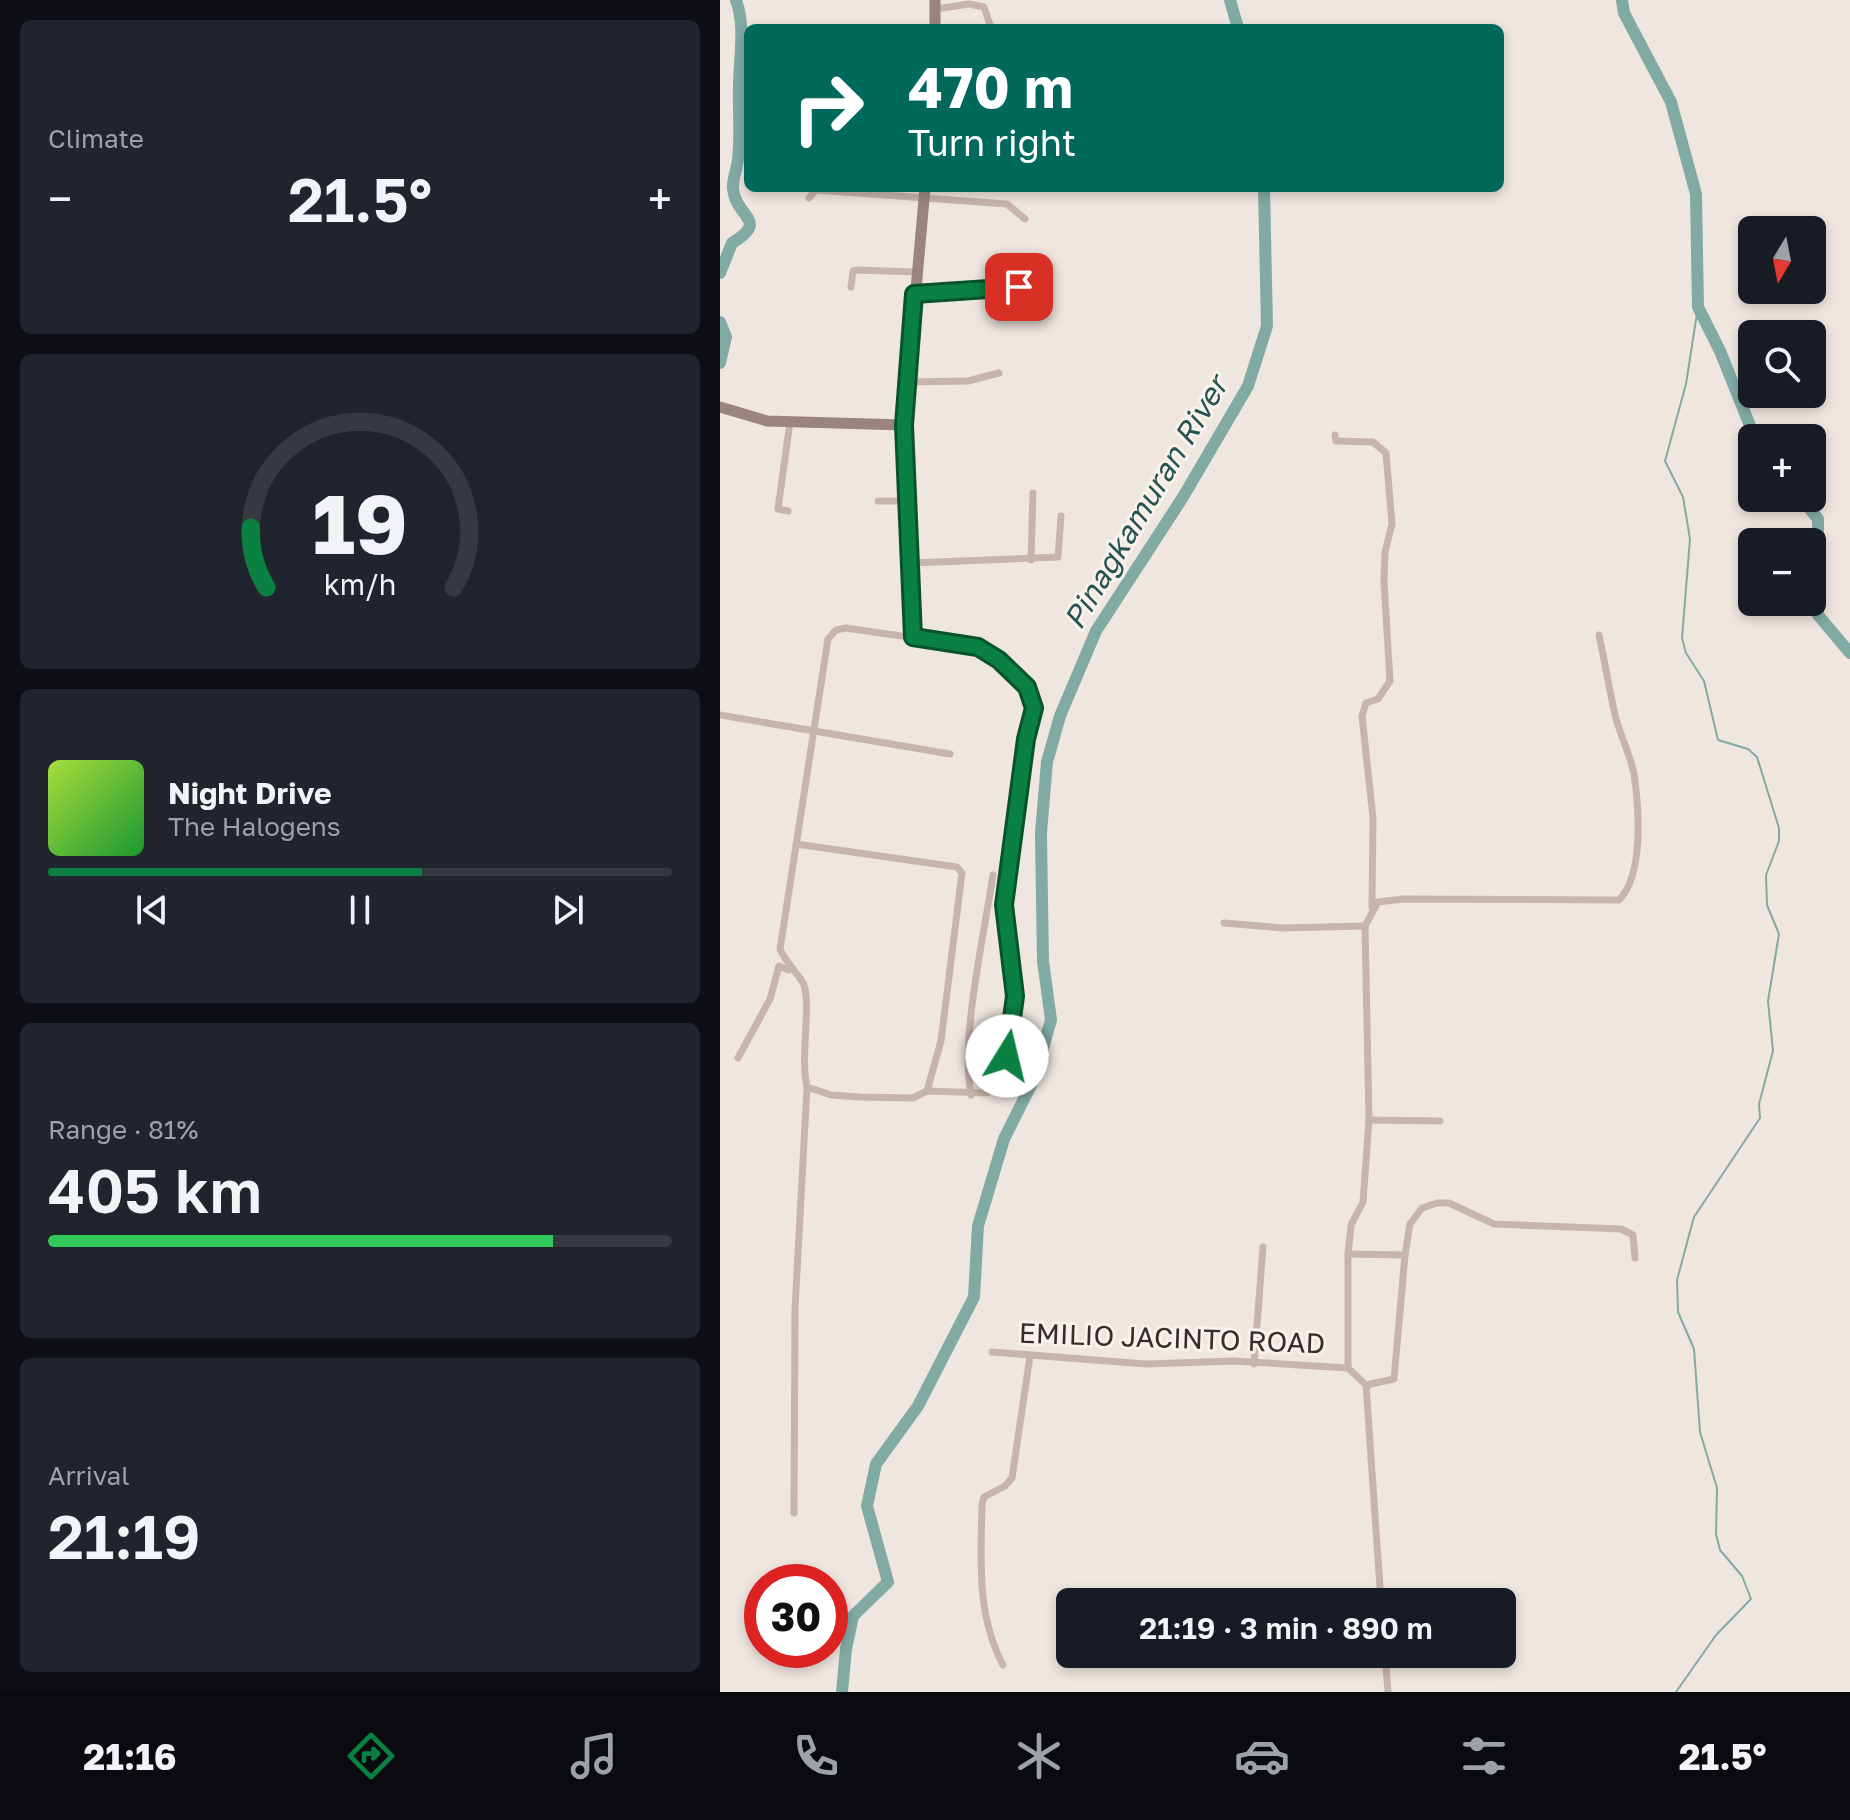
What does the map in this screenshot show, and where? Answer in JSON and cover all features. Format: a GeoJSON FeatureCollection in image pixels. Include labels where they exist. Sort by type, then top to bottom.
{"type":"FeatureCollection","features":[{"type":"Feature","properties":{"kind":"street"},"geometry":{"type":"LineString","coordinates":[[935,4],[984,7],[990,24]]}},
{"type":"Feature","properties":{"kind":"street"},"geometry":{"type":"LineString","coordinates":[[809,198],[814,192]]}},
{"type":"Feature","properties":{"kind":"street"},"geometry":{"type":"LineString","coordinates":[[913,637],[904,425],[924,192],[1007,204],[1025,219]]}},
{"type":"Feature","properties":{"kind":"street"},"geometry":{"type":"LineString","coordinates":[[851,287],[853,271],[857,270],[916,272]]}},
{"type":"Feature","properties":{"kind":"street"},"geometry":{"type":"LineString","coordinates":[[914,294],[1045,285]]}},
{"type":"Feature","properties":{"kind":"street"},"geometry":{"type":"LineString","coordinates":[[907,382],[968,381],[999,373]]}},
{"type":"Feature","properties":{"kind":"street"},"geometry":{"type":"LineString","coordinates":[[720,407],[748,418],[904,425]]}},
{"type":"Feature","properties":{"kind":"street"},"geometry":{"type":"LineString","coordinates":[[788,511],[778,509],[790,422]]}},
{"type":"Feature","properties":{"kind":"street"},"geometry":{"type":"LineString","coordinates":[[1335,435],[1336,441],[1344,443],[1373,442],[1386,453],[1392,508],[1384,582],[1390,681],[1386,691],[1366,703],[1362,716],[1373,818],[1372,907],[1365,926],[1369,1120],[1363,1202],[1351,1225],[1348,1254],[1348,1368]]}},
{"type":"Feature","properties":{"kind":"street"},"geometry":{"type":"LineString","coordinates":[[1031,560],[1033,493]]}},
{"type":"Feature","properties":{"kind":"street"},"geometry":{"type":"LineString","coordinates":[[878,501],[908,501]]}},
{"type":"Feature","properties":{"kind":"street"},"geometry":{"type":"LineString","coordinates":[[911,563],[1058,557],[1061,516]]}},
{"type":"Feature","properties":{"kind":"street"},"geometry":{"type":"LineString","coordinates":[[789,970],[780,949],[828,639],[836,630],[913,637],[978,647],[999,660],[1027,687],[1034,708],[1026,739],[1004,905],[1015,996],[1002,1080],[996,1090],[971,1095],[927,1091],[913,1098],[831,1095],[807,1087]]}},
{"type":"Feature","properties":{"kind":"street"},"geometry":{"type":"LineString","coordinates":[[1372,907],[1378,902],[1403,899],[1619,900],[1626,893],[1634,876],[1637,808],[1633,772],[1616,718],[1599,635]]}},
{"type":"Feature","properties":{"kind":"street"},"geometry":{"type":"LineString","coordinates":[[720,715],[950,754]]}},
{"type":"Feature","properties":{"kind":"street"},"geometry":{"type":"LineString","coordinates":[[796,844],[957,867],[962,873],[941,1041],[927,1091]]}},
{"type":"Feature","properties":{"kind":"street"},"geometry":{"type":"LineString","coordinates":[[971,1095],[966,1072],[993,875]]}},
{"type":"Feature","properties":{"kind":"street"},"geometry":{"type":"LineString","coordinates":[[1224,923],[1283,928],[1365,926]]}},
{"type":"Feature","properties":{"kind":"street"},"geometry":{"type":"LineString","coordinates":[[738,1058],[770,999],[779,966],[789,970],[800,978],[805,993],[804,1073],[807,1087],[795,1309],[794,1513]]}},
{"type":"Feature","properties":{"kind":"street"},"geometry":{"type":"LineString","coordinates":[[1369,1120],[1440,1121]]}},
{"type":"Feature","properties":{"kind":"street"},"geometry":{"type":"LineString","coordinates":[[1380,1588],[1366,1385],[1394,1379],[1405,1255],[1416,1214],[1437,1203],[1449,1203],[1494,1224],[1630,1231],[1635,1258]]}},
{"type":"Feature","properties":{"kind":"street"},"geometry":{"type":"LineString","coordinates":[[1254,1364],[1263,1247]]}},
{"type":"Feature","properties":{"kind":"street"},"geometry":{"type":"LineString","coordinates":[[1348,1254],[1405,1255]]}},
{"type":"Feature","properties":{"kind":"street","name":"EMILIO JACINTO ROAD"},"geometry":{"type":"LineString","coordinates":[[992,1352],[1146,1364],[1348,1368],[1366,1385]]}},
{"type":"Feature","properties":{"kind":"street"},"geometry":{"type":"LineString","coordinates":[[1003,1665],[991,1643],[981,1588],[982,1504],[984,1497],[1005,1486],[1012,1478],[1030,1356]]}},
{"type":"Feature","properties":{"kind":"street"},"geometry":{"type":"LineString","coordinates":[[1386,1668],[1388,1692]]}},
{"type":"Feature","properties":{"kind":"waterway"},"geometry":{"type":"LineString","coordinates":[[720,273],[732,243],[749,229],[750,223],[735,199],[733,189],[739,150],[741,43],[741,21],[736,0]]}},
{"type":"Feature","properties":{"kind":"waterway","name":"Pinagkamuran River"},"geometry":{"type":"LineString","coordinates":[[1230,0],[1237,24]]}},
{"type":"Feature","properties":{"kind":"waterway"},"geometry":{"type":"LineString","coordinates":[[1622,0],[1624,13],[1671,102],[1696,194],[1698,307],[1720,351],[1749,424]]}},
{"type":"Feature","properties":{"kind":"waterway","name":"Pinagkamuran River"},"geometry":{"type":"LineString","coordinates":[[842,1692],[853,1616],[888,1582],[867,1506],[876,1464],[918,1406],[974,1297],[978,1226],[1004,1139],[1034,1079],[1051,1020],[1043,961],[1041,833],[1047,762],[1060,716],[1096,631],[1183,497],[1248,386],[1267,326],[1264,192]]}},
{"type":"Feature","properties":{"kind":"waterway"},"geometry":{"type":"LineString","coordinates":[[1676,1692],[1716,1635],[1751,1599],[1742,1576],[1720,1550],[1716,1534],[1717,1488],[1700,1432],[1694,1349],[1678,1312],[1677,1280],[1694,1217],[1760,1118],[1759,1104],[1773,1051],[1768,1001],[1779,934],[1767,905],[1766,875],[1779,841],[1779,828],[1757,757],[1748,749],[1718,740],[1704,681],[1686,653],[1682,638],[1690,539],[1683,497],[1665,461],[1686,384],[1698,307]]}},
{"type":"Feature","properties":{"kind":"waterway"},"geometry":{"type":"LineString","coordinates":[[720,322],[726,337],[720,363]]}},
{"type":"Feature","properties":{"kind":"waterway"},"geometry":{"type":"LineString","coordinates":[[1812,512],[1818,519],[1818,615],[1850,653]]}},
{"type":"Feature","properties":{"kind":"route"},"geometry":{"type":"LineString","coordinates":[[1007,1056],[1015,996],[1004,905],[1026,739],[1034,708],[1027,687],[999,660],[978,647],[913,637],[904,425],[914,294],[1019,287]]}}]}
